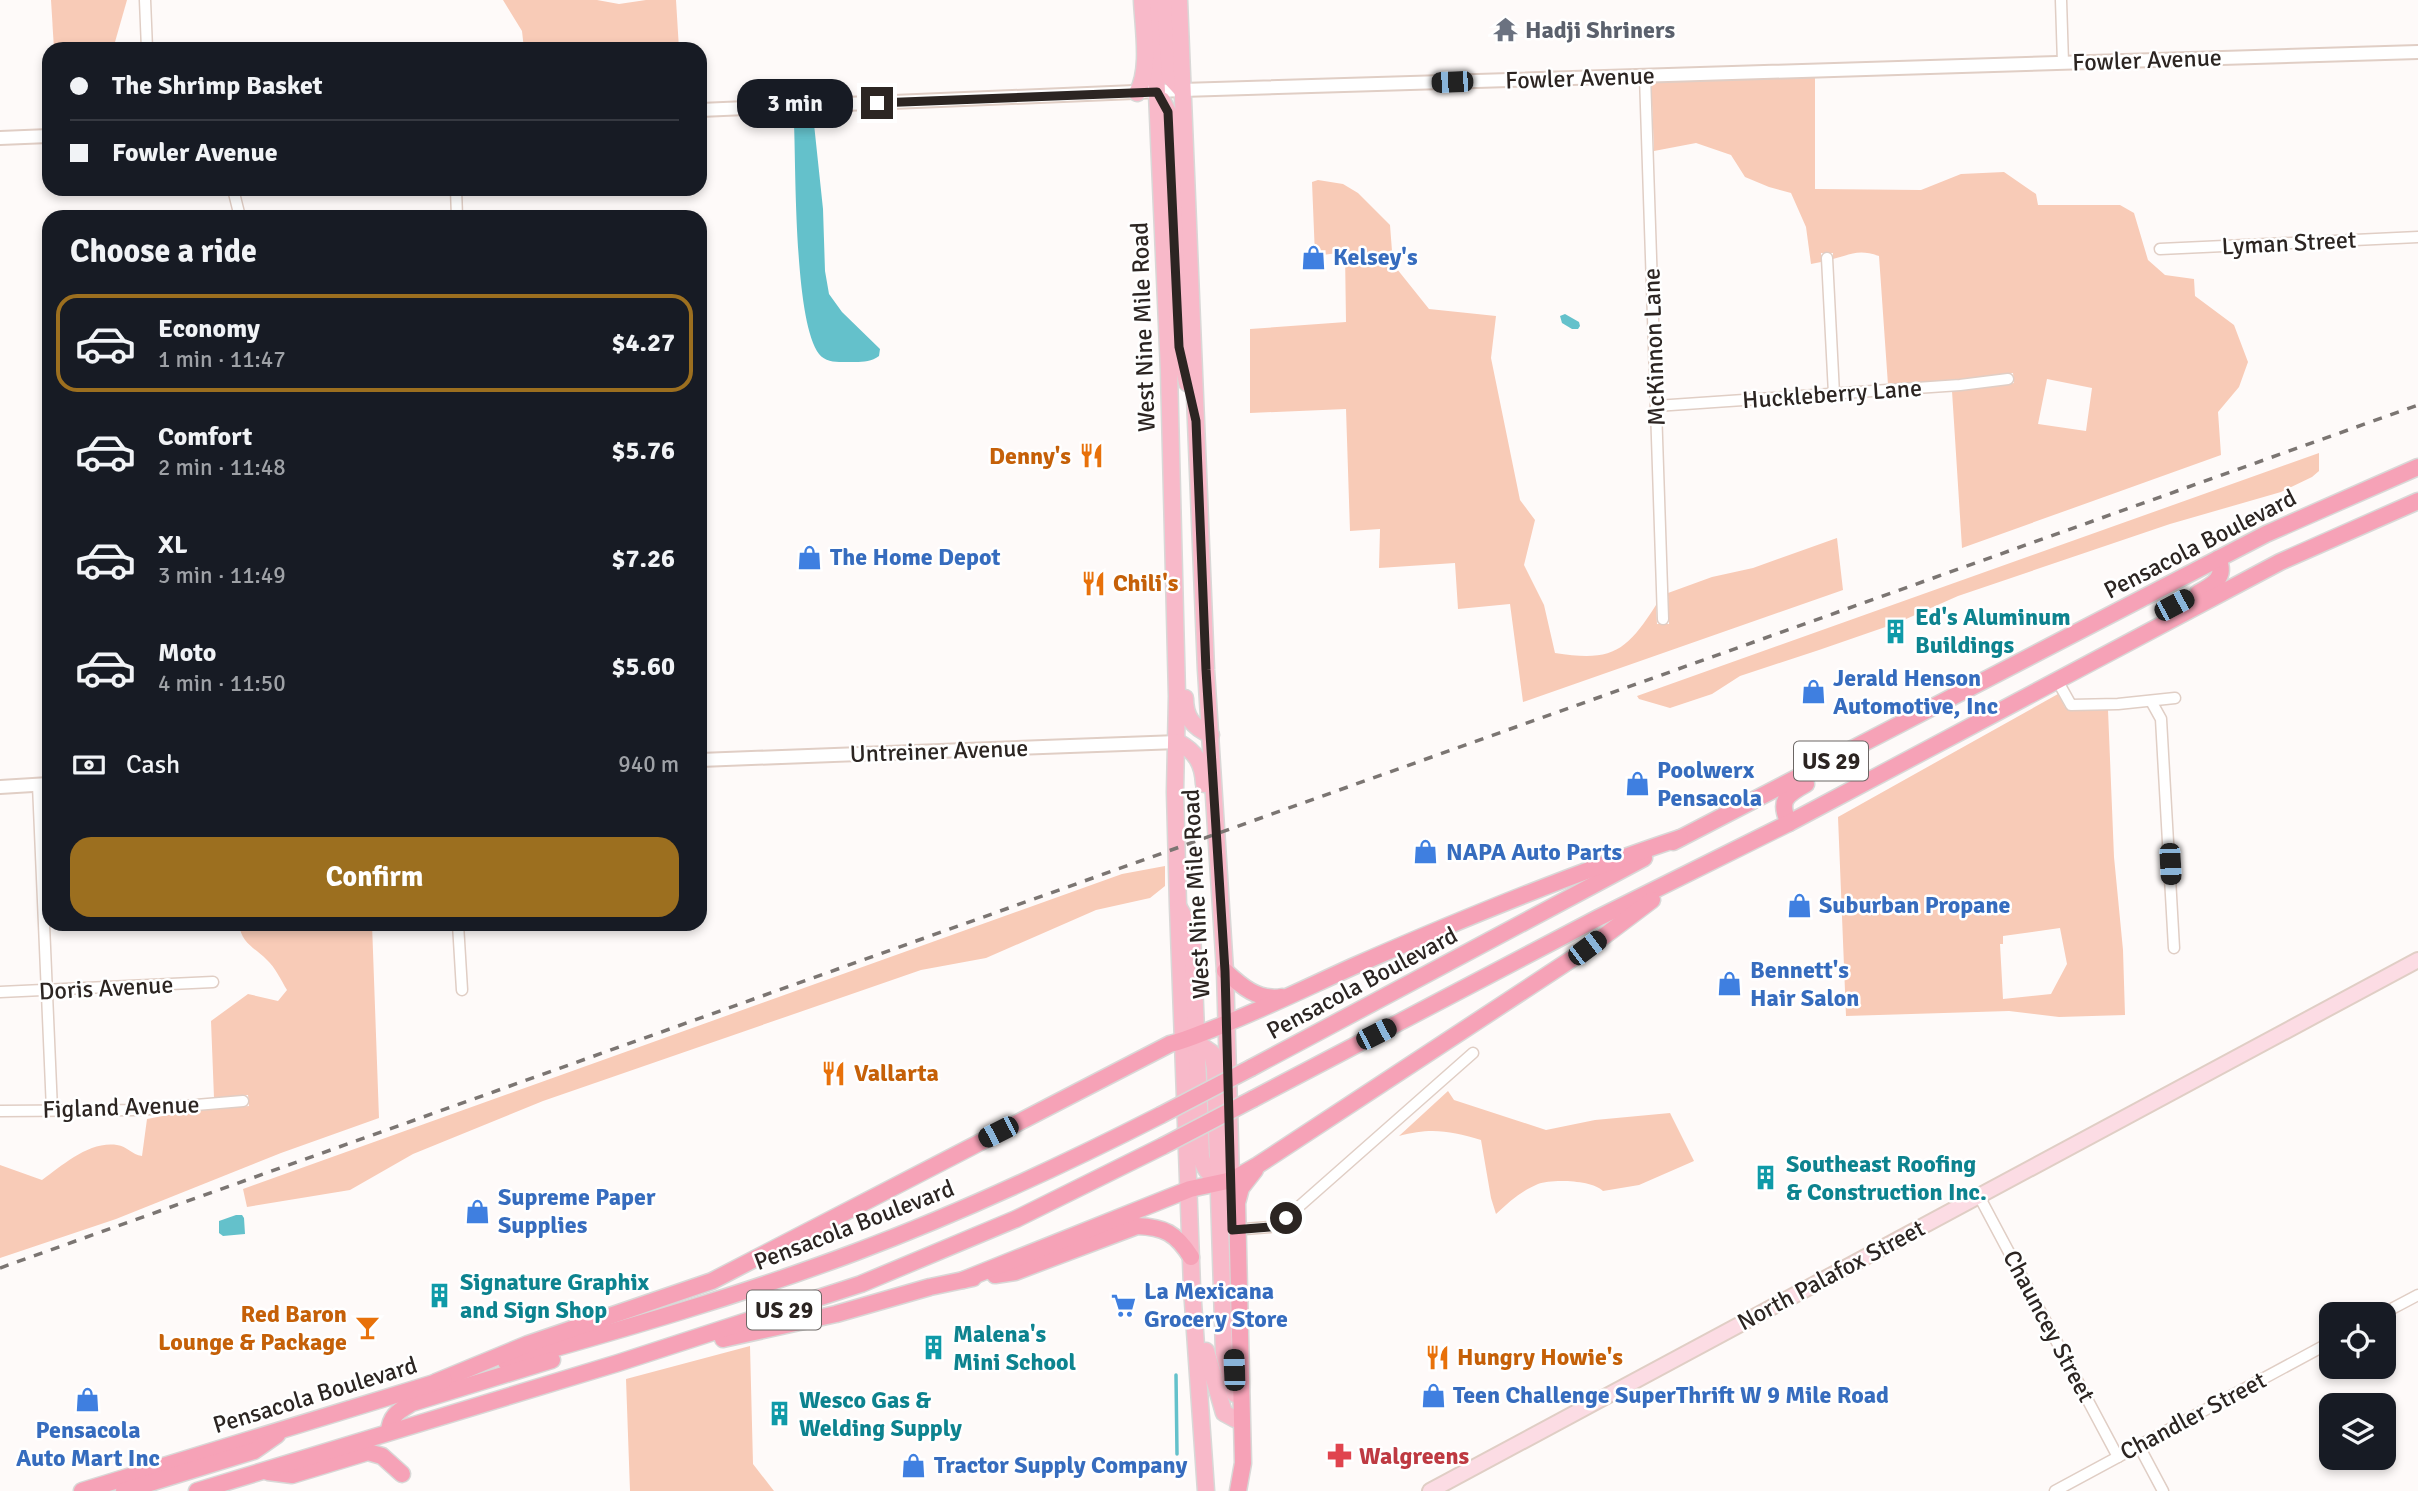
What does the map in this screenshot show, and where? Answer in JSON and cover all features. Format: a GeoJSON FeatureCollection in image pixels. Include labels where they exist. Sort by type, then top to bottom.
{"type":"FeatureCollection","features":[{"type":"Feature","properties":{"kind":"highway","name":"Pensacola Boulevard"},"geometry":{"type":"LineString","coordinates":[[82,1491],[784,1278],[856,1252],[1022,1184],[1251,1068],[1680,838],[2266,534],[2418,467]]}},
{"type":"Feature","properties":{"kind":"highway"},"geometry":{"type":"LineString","coordinates":[[2280,562],[2311,537],[2418,491]]}},
{"type":"Feature","properties":{"kind":"highway","name":"US 29"},"geometry":{"type":"LineString","coordinates":[[197,1491],[797,1306],[935,1255],[1088,1185],[1598,918],[1789,823],[2280,562],[2418,501]]}},
{"type":"Feature","properties":{"kind":"highway"},"geometry":{"type":"LineString","coordinates":[[2113,650],[2135,626],[2214,585],[2221,573],[2218,559]]}},
{"type":"Feature","properties":{"kind":"highway"},"geometry":{"type":"LineString","coordinates":[[1789,823],[1783,811],[1783,803],[1789,795],[1801,786],[1856,759],[1884,733]]}},
{"type":"Feature","properties":{"kind":"highway"},"geometry":{"type":"LineString","coordinates":[[436,1382],[528,1344],[712,1281],[1170,1044],[1192,1040],[1433,932],[1591,868],[1680,838]]}},
{"type":"Feature","properties":{"kind":"highway"},"geometry":{"type":"LineString","coordinates":[[963,1280],[1190,1189],[1223,1180],[1258,1165],[1587,948],[1682,878]]}},
{"type":"Feature","properties":{"kind":"highway"},"geometry":{"type":"LineString","coordinates":[[1225,971],[1241,986],[1270,999],[1292,996]]}},
{"type":"Feature","properties":{"kind":"highway"},"geometry":{"type":"LineString","coordinates":[[1238,1491],[1243,1463],[1235,1230],[1241,1188],[1258,1165]]}},
{"type":"Feature","properties":{"kind":"highway"},"geometry":{"type":"LineString","coordinates":[[618,1363],[836,1314],[963,1280],[1015,1272],[1137,1226],[1157,1226],[1168,1231],[1191,1256]]}},
{"type":"Feature","properties":{"kind":"highway"},"geometry":{"type":"LineString","coordinates":[[389,1432],[389,1422],[396,1412],[412,1403],[551,1361],[581,1340]]}},
{"type":"Feature","properties":{"kind":"highway"},"geometry":{"type":"LineString","coordinates":[[124,1491],[254,1451],[291,1426]]}},
{"type":"Feature","properties":{"kind":"highway"},"geometry":{"type":"LineString","coordinates":[[262,1471],[292,1475],[368,1452],[382,1456],[402,1474]]}},
{"type":"Feature","properties":{"kind":"main road"},"geometry":{"type":"LineString","coordinates":[[1137,93],[1143,83],[1144,67],[1142,0]]}},
{"type":"Feature","properties":{"kind":"main road","name":"West Nine Mile Road"},"geometry":{"type":"LineString","coordinates":[[1153,0],[1169,371],[1178,742],[1175,792],[1178,906],[1192,931],[1192,1040]]}},
{"type":"Feature","properties":{"kind":"main road"},"geometry":{"type":"LineString","coordinates":[[1165,0],[1170,78],[1182,90]]}},
{"type":"Feature","properties":{"kind":"main road","name":"West Nine Mile Road"},"geometry":{"type":"LineString","coordinates":[[1179,0],[1196,421],[1215,822],[1225,971],[1223,1180],[1235,1230],[1234,1394],[1238,1491]]}},
{"type":"Feature","properties":{"kind":"main road"},"geometry":{"type":"LineString","coordinates":[[1157,92],[1168,112],[1179,347],[1196,421]]}},
{"type":"Feature","properties":{"kind":"main road"},"geometry":{"type":"LineString","coordinates":[[1175,604],[1181,609],[1184,619],[1187,714],[1197,729],[1211,735]]}},
{"type":"Feature","properties":{"kind":"main road"},"geometry":{"type":"LineString","coordinates":[[1178,742],[1191,749],[1198,758],[1203,770],[1204,801],[1215,822]]}},
{"type":"Feature","properties":{"kind":"main road","name":"North Palafox Street"},"geometry":{"type":"LineString","coordinates":[[1430,1491],[2418,960]]}},
{"type":"Feature","properties":{"kind":"main road"},"geometry":{"type":"LineString","coordinates":[[1192,1040],[1201,1157],[1205,1170],[1223,1180],[1224,1353],[1234,1394]]}},
{"type":"Feature","properties":{"kind":"main road"},"geometry":{"type":"LineString","coordinates":[[1192,1040],[1191,1256],[1206,1491]]}},
{"type":"Feature","properties":{"kind":"main road"},"geometry":{"type":"LineString","coordinates":[[1192,1288],[1204,1309],[1214,1491]]}},
{"type":"Feature","properties":{"kind":"main road"},"geometry":{"type":"LineString","coordinates":[[1206,1351],[1224,1413],[1235,1419]]}},
{"type":"Feature","properties":{"kind":"street"},"geometry":{"type":"LineString","coordinates":[[145,0],[147,42]]}},
{"type":"Feature","properties":{"kind":"street"},"geometry":{"type":"LineString","coordinates":[[2061,0],[2063,63]]}},
{"type":"Feature","properties":{"kind":"street","name":"Fowler Avenue"},"geometry":{"type":"LineString","coordinates":[[707,110],[1182,90],[2418,52]]}},
{"type":"Feature","properties":{"kind":"street","name":"McKinnon Lane"},"geometry":{"type":"LineString","coordinates":[[1645,75],[1663,619]]}},
{"type":"Feature","properties":{"kind":"street"},"geometry":{"type":"LineString","coordinates":[[0,138],[42,136]]}},
{"type":"Feature","properties":{"kind":"street","name":"Lyman Street"},"geometry":{"type":"LineString","coordinates":[[2160,249],[2418,237]]}},
{"type":"Feature","properties":{"kind":"street"},"geometry":{"type":"LineString","coordinates":[[1827,258],[1834,394]]}},
{"type":"Feature","properties":{"kind":"street","name":"Huckleberry Lane"},"geometry":{"type":"LineString","coordinates":[[1656,406],[1960,386],[2008,379]]}},
{"type":"Feature","properties":{"kind":"street"},"geometry":{"type":"LineString","coordinates":[[2057,680],[2071,705],[2118,704],[2175,698]]}},
{"type":"Feature","properties":{"kind":"street"},"geometry":{"type":"LineString","coordinates":[[2151,701],[2161,719],[2174,948]]}},
{"type":"Feature","properties":{"kind":"street","name":"Untreiner Avenue"},"geometry":{"type":"LineString","coordinates":[[707,760],[1178,742]]}},
{"type":"Feature","properties":{"kind":"street"},"geometry":{"type":"LineString","coordinates":[[0,787],[42,785]]}},
{"type":"Feature","properties":{"kind":"street"},"geometry":{"type":"LineString","coordinates":[[47,931],[52,1110]]}},
{"type":"Feature","properties":{"kind":"street"},"geometry":{"type":"LineString","coordinates":[[458,931],[462,990]]}},
{"type":"Feature","properties":{"kind":"street","name":"Doris Avenue"},"geometry":{"type":"LineString","coordinates":[[0,992],[213,982]]}},
{"type":"Feature","properties":{"kind":"street"},"geometry":{"type":"LineString","coordinates":[[1235,1230],[1270,1227],[1286,1218],[1473,1053]]}},
{"type":"Feature","properties":{"kind":"street","name":"Figland Avenue"},"geometry":{"type":"LineString","coordinates":[[0,1111],[137,1110],[243,1101]]}},
{"type":"Feature","properties":{"kind":"street","name":"Chauncey Street"},"geometry":{"type":"LineString","coordinates":[[1979,1196],[2118,1457]]}},
{"type":"Feature","properties":{"kind":"street"},"geometry":{"type":"LineString","coordinates":[[2396,1307],[2418,1295]]}},
{"type":"Feature","properties":{"kind":"street","name":"Chandler Street"},"geometry":{"type":"LineString","coordinates":[[2056,1491],[2319,1348]]}},
{"type":"Feature","properties":{"kind":"street"},"geometry":{"type":"LineString","coordinates":[[2139,1446],[2163,1491]]}},
{"type":"Feature","properties":{"kind":"shaded area"},"geometry":{"type":"Polygon","coordinates":[[[51,0],[127,0],[115,42],[54,42],[51,0]]]}},
{"type":"Feature","properties":{"kind":"shaded area"},"geometry":{"type":"Polygon","coordinates":[[[503,0],[597,0],[619,4],[646,0],[676,0],[679,42],[523,42],[522,31],[503,0]]]}},
{"type":"Feature","properties":{"kind":"shaded area"},"geometry":{"type":"Polygon","coordinates":[[[1815,76],[1815,189],[1921,190],[1961,174],[2004,172],[2036,194],[2038,205],[2120,205],[2134,213],[2148,260],[2165,275],[2194,279],[2195,296],[2234,325],[2248,362],[2239,387],[2218,412],[2221,455],[1962,548],[1952,391],[2014,383],[2013,373],[1888,385],[1879,256],[1860,253],[1833,259],[1833,253],[1821,253],[1821,262],[1811,264],[1806,227],[1791,193],[1745,177],[1731,155],[1696,143],[1654,151],[1651,81],[1815,76]],[[2047,379],[2038,424],[2086,431],[2092,388],[2047,379]]]}},
{"type":"Feature","properties":{"kind":"shaded area"},"geometry":{"type":"Polygon","coordinates":[[[1318,180],[1343,184],[1358,193],[1390,225],[1393,264],[1429,309],[1496,316],[1491,358],[1520,500],[1535,520],[1524,565],[1544,605],[1555,653],[1591,656],[1616,650],[1636,634],[1656,605],[1657,624],[1669,624],[1668,593],[1712,577],[1753,568],[1837,538],[1843,590],[1523,702],[1510,604],[1458,609],[1455,563],[1379,568],[1380,529],[1350,531],[1346,409],[1250,413],[1250,329],[1346,322],[1345,252],[1315,256],[1312,182],[1318,180]]]}},
{"type":"Feature","properties":{"kind":"shaded area"},"geometry":{"type":"Polygon","coordinates":[[[2319,453],[2319,471],[2281,492],[2170,524],[1958,596],[1897,623],[1740,676],[1712,694],[1670,708],[1639,699],[1637,696],[2319,453]]]}},
{"type":"Feature","properties":{"kind":"shaded area"},"geometry":{"type":"Polygon","coordinates":[[[2058,694],[2065,707],[2072,710],[2108,710],[2114,857],[2123,950],[2125,1015],[2059,1017],[2009,1011],[1846,1016],[1838,817],[2058,694]],[[2060,928],[2003,936],[2003,944],[2000,944],[2003,999],[2051,994],[2067,964],[2060,928]]]}},
{"type":"Feature","properties":{"kind":"shaded area"},"geometry":{"type":"Polygon","coordinates":[[[1165,866],[1165,886],[1150,898],[1096,910],[986,958],[921,970],[543,1101],[413,1154],[350,1190],[247,1207],[243,1189],[1122,874],[1165,866]]]}},
{"type":"Feature","properties":{"kind":"shaded area"},"geometry":{"type":"Polygon","coordinates":[[[240,931],[372,931],[379,1118],[281,1153],[116,1219],[0,1258],[0,1165],[42,1180],[77,1155],[96,1147],[121,1146],[142,1156],[147,1119],[194,1110],[249,1106],[248,1095],[214,1098],[211,1021],[248,994],[278,1001],[287,990],[270,963],[240,931]]]}},
{"type":"Feature","properties":{"kind":"shaded area"},"geometry":{"type":"Polygon","coordinates":[[[1448,1091],[1454,1100],[1546,1130],[1595,1120],[1670,1113],[1694,1161],[1639,1185],[1603,1191],[1598,1187],[1572,1182],[1553,1181],[1538,1184],[1521,1193],[1496,1214],[1481,1140],[1441,1131],[1399,1136],[1448,1091]]]}},
{"type":"Feature","properties":{"kind":"shaded area"},"geometry":{"type":"Polygon","coordinates":[[[750,1346],[753,1464],[774,1491],[630,1491],[626,1379],[750,1346]]]}},
{"type":"Feature","properties":{"kind":"water"},"geometry":{"type":"Polygon","coordinates":[[[794,124],[814,124],[829,294],[842,312],[880,349],[879,356],[872,360],[829,360],[819,354],[811,337],[805,311],[798,244],[794,124]]]}},
{"type":"Feature","properties":{"kind":"water"},"geometry":{"type":"Polygon","coordinates":[[[1565,314],[1579,322],[1578,329],[1572,329],[1562,323],[1560,316],[1565,314]]]}},
{"type":"Feature","properties":{"kind":"water"},"geometry":{"type":"Polygon","coordinates":[[[242,1215],[244,1218],[245,1234],[223,1236],[219,1233],[219,1221],[242,1215]]]}},
{"type":"Feature","properties":{"kind":"waterway"},"geometry":{"type":"LineString","coordinates":[[1176,1375],[1177,1454]]}},
{"type":"Feature","properties":{"kind":"railway"},"geometry":{"type":"LineString","coordinates":[[0,1268],[2418,405]]}},
{"type":"Feature","properties":{"kind":"place","name":"Hadji Shriners"},"geometry":{"type":"Point","coordinates":[1505,30]}},
{"type":"Feature","properties":{"kind":"place","name":"Kelsey's"},"geometry":{"type":"Point","coordinates":[1313,257]}},
{"type":"Feature","properties":{"kind":"place","name":"Denny's"},"geometry":{"type":"Point","coordinates":[1091,456]}},
{"type":"Feature","properties":{"kind":"place","name":"The Home Depot"},"geometry":{"type":"Point","coordinates":[810,557]}},
{"type":"Feature","properties":{"kind":"place","name":"Chili's"},"geometry":{"type":"Point","coordinates":[1093,583]}},
{"type":"Feature","properties":{"kind":"place","name":"Ed's Aluminum Buildings"},"geometry":{"type":"Point","coordinates":[1895,631]}},
{"type":"Feature","properties":{"kind":"place","name":"Jerald Henson Automotive, Inc"},"geometry":{"type":"Point","coordinates":[1813,692]}},
{"type":"Feature","properties":{"kind":"place","name":"Poolwerx Pensacola"},"geometry":{"type":"Point","coordinates":[1637,784]}},
{"type":"Feature","properties":{"kind":"place","name":"NAPA Auto Parts"},"geometry":{"type":"Point","coordinates":[1426,852]}},
{"type":"Feature","properties":{"kind":"place","name":"Suburban Propane"},"geometry":{"type":"Point","coordinates":[1799,905]}},
{"type":"Feature","properties":{"kind":"place","name":"Bennett's Hair Salon"},"geometry":{"type":"Point","coordinates":[1730,984]}},
{"type":"Feature","properties":{"kind":"place","name":"Vallarta"},"geometry":{"type":"Point","coordinates":[834,1073]}},
{"type":"Feature","properties":{"kind":"place","name":"Southeast Roofing & Construction Inc."},"geometry":{"type":"Point","coordinates":[1766,1178]}},
{"type":"Feature","properties":{"kind":"place","name":"Supreme Paper Supplies"},"geometry":{"type":"Point","coordinates":[478,1211]}},
{"type":"Feature","properties":{"kind":"place","name":"Signature Graphix and Sign Shop"},"geometry":{"type":"Point","coordinates":[440,1296]}},
{"type":"Feature","properties":{"kind":"place","name":"La Mexicana Grocery Store"},"geometry":{"type":"Point","coordinates":[1124,1305]}},
{"type":"Feature","properties":{"kind":"place","name":"Red Baron Lounge & Package"},"geometry":{"type":"Point","coordinates":[367,1328]}},
{"type":"Feature","properties":{"kind":"place","name":"Malena's Mini School"},"geometry":{"type":"Point","coordinates":[933,1348]}},
{"type":"Feature","properties":{"kind":"place","name":"Hungry Howie's"},"geometry":{"type":"Point","coordinates":[1437,1357]}},
{"type":"Feature","properties":{"kind":"place","name":"Teen Challenge SuperThrift W 9 Mile Road"},"geometry":{"type":"Point","coordinates":[1433,1395]}},
{"type":"Feature","properties":{"kind":"place","name":"Pensacola Auto Mart Inc"},"geometry":{"type":"Point","coordinates":[88,1399]}},
{"type":"Feature","properties":{"kind":"place","name":"Wesco Gas & Welding Supply"},"geometry":{"type":"Point","coordinates":[779,1414]}},
{"type":"Feature","properties":{"kind":"place","name":"Walgreens"},"geometry":{"type":"Point","coordinates":[1339,1456]}},
{"type":"Feature","properties":{"kind":"place","name":"Tractor Supply Company"},"geometry":{"type":"Point","coordinates":[914,1465]}},
{"type":"Feature","properties":{"kind":"route"},"geometry":{"type":"LineString","coordinates":[[877,103],[1157,92],[1168,112],[1179,347],[1196,421],[1206,670],[1225,971],[1232,1230],[1270,1227],[1286,1218]]}}]}
